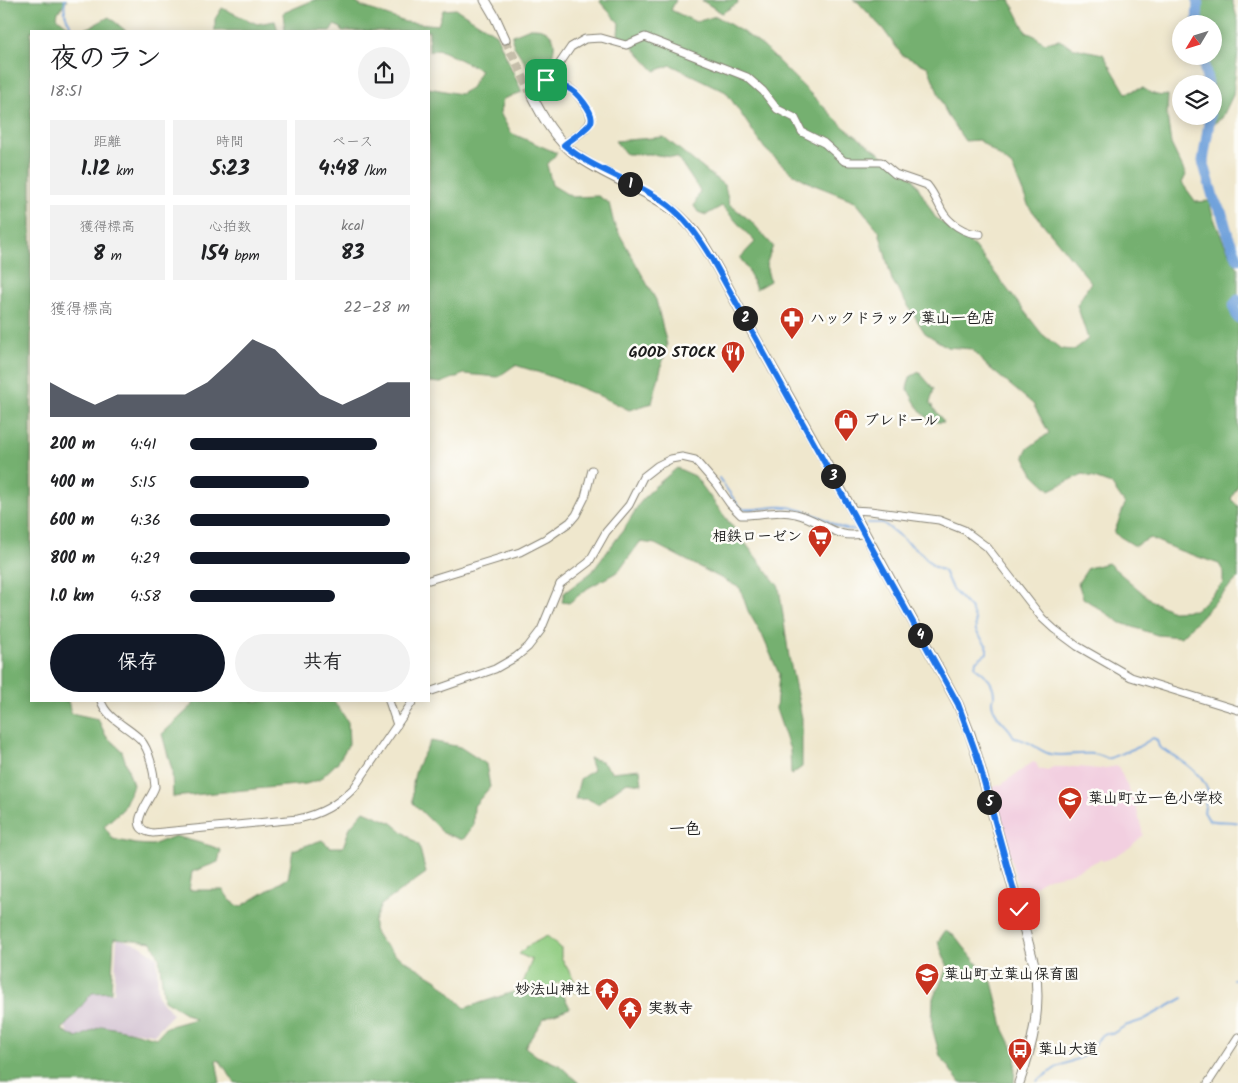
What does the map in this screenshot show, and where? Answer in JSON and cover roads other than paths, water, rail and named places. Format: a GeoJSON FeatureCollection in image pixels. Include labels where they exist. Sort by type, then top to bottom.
{"type":"FeatureCollection","features":[{"type":"Feature","properties":{"kind":"main road"},"geometry":{"type":"LineString","coordinates":[[485,0],[495,16],[505,39]]}},
{"type":"Feature","properties":{"kind":"main road"},"geometry":{"type":"LineString","coordinates":[[532,96],[541,114],[564,145],[585,161],[655,197],[685,220],[696,233],[958,704],[977,756],[1030,949],[1037,982],[1038,1003],[1034,1034],[1019,1083]]}},
{"type":"Feature","properties":{"kind":"street"},"geometry":{"type":"LineString","coordinates":[[564,145],[590,124],[592,116],[589,109],[575,92],[546,83],[548,75],[558,66],[571,47],[585,39],[601,38],[626,44],[645,37],[747,78],[763,91],[777,109],[795,118],[799,128],[806,135],[820,141],[844,160],[850,162],[881,162],[895,174],[927,185],[942,212],[951,221],[972,234],[980,234]]}},
{"type":"Feature","properties":{"kind":"street"},"geometry":{"type":"LineString","coordinates":[[430,692],[495,669],[516,657],[528,647],[543,625],[560,584],[590,562],[606,532],[629,505],[643,477],[657,466],[671,459],[688,457],[695,460],[741,515],[790,512],[814,520],[841,535],[848,536],[864,533]]}},
{"type":"Feature","properties":{"kind":"street"},"geometry":{"type":"LineString","coordinates":[[430,580],[520,552],[547,538],[570,522],[576,515],[585,497],[592,470]]}},
{"type":"Feature","properties":{"kind":"street"},"geometry":{"type":"LineString","coordinates":[[851,510],[936,519],[964,530],[987,547],[1042,618],[1064,637],[1132,677],[1238,710]]}},
{"type":"Feature","properties":{"kind":"street"},"geometry":{"type":"LineString","coordinates":[[102,702],[108,713],[139,738],[147,750],[155,787],[139,818],[143,829],[154,833],[289,820],[322,813],[344,799],[354,788],[412,702]]}},
{"type":"Feature","properties":{"kind":"street"},"geometry":{"type":"LineString","coordinates":[[389,702],[397,725]]}},
{"type":"Feature","properties":{"kind":"street"},"geometry":{"type":"LineString","coordinates":[[1208,1083],[1238,1038]]}},
{"type":"Feature","properties":{"kind":"waterway"},"geometry":{"type":"LineString","coordinates":[[65,0],[66,17],[75,30]]}},
{"type":"Feature","properties":{"kind":"waterway"},"geometry":{"type":"LineString","coordinates":[[1197,15],[1198,0]]}},
{"type":"Feature","properties":{"kind":"waterway"},"geometry":{"type":"LineString","coordinates":[[1204,65],[1206,75]]}},
{"type":"Feature","properties":{"kind":"waterway"},"geometry":{"type":"LineString","coordinates":[[1209,125],[1203,161],[1214,200],[1222,214],[1228,236],[1238,259]]}},
{"type":"Feature","properties":{"kind":"waterway"},"geometry":{"type":"LineString","coordinates":[[1238,300],[1233,306],[1238,318]]}},
{"type":"Feature","properties":{"kind":"waterway"},"geometry":{"type":"LineString","coordinates":[[719,478],[738,505],[743,509],[790,507],[815,515],[842,528],[856,529]]}},
{"type":"Feature","properties":{"kind":"waterway"},"geometry":{"type":"LineString","coordinates":[[868,523],[883,523],[921,553],[933,566],[944,571],[952,589],[971,609],[975,619],[976,631],[987,646],[987,653],[976,661],[975,667],[990,682],[994,691],[994,698],[992,699],[994,709],[1014,738],[1025,741],[1050,754],[1093,754],[1108,759],[1138,747],[1153,738],[1157,740],[1159,747],[1187,765],[1204,783],[1208,790],[1204,812],[1209,820],[1238,823]]}},
{"type":"Feature","properties":{"kind":"waterway"},"geometry":{"type":"LineString","coordinates":[[1233,980],[1238,979]]}},
{"type":"Feature","properties":{"kind":"waterway"},"geometry":{"type":"LineString","coordinates":[[1037,1081],[1057,1067],[1082,1057],[1106,1033],[1112,1034],[1125,1026],[1143,1020],[1183,998]]}},
{"type":"Feature","properties":{"kind":"tunnel"},"geometry":{"type":"LineString","coordinates":[[505,39],[532,96]]}},
{"type":"Feature","properties":{"kind":"place","name":"ハックドラッグ 葉山一色店"},"geometry":{"type":"Point","coordinates":[792,340]}},
{"type":"Feature","properties":{"kind":"place","name":"GOOD STOCK"},"geometry":{"type":"Point","coordinates":[733,374]}},
{"type":"Feature","properties":{"kind":"place","name":"ブレドール"},"geometry":{"type":"Point","coordinates":[846,442]}},
{"type":"Feature","properties":{"kind":"place","name":"相鉄ローゼン"},"geometry":{"type":"Point","coordinates":[820,558]}},
{"type":"Feature","properties":{"kind":"place","name":"葉山町立一色小学校"},"geometry":{"type":"Point","coordinates":[1070,820]}},
{"type":"Feature","properties":{"kind":"place","name":"葉山町立葉山保育園"},"geometry":{"type":"Point","coordinates":[927,996]}},
{"type":"Feature","properties":{"kind":"place","name":"妙法山神社"},"geometry":{"type":"Point","coordinates":[607,1011]}},
{"type":"Feature","properties":{"kind":"place","name":"実教寺"},"geometry":{"type":"Point","coordinates":[630,1030]}},
{"type":"Feature","properties":{"kind":"place","name":"葉山大道"},"geometry":{"type":"Point","coordinates":[1020,1071]}},
{"type":"Feature","properties":{"kind":"district","name":"一色"},"geometry":{"type":"Point","coordinates":[685,829]}}]}
